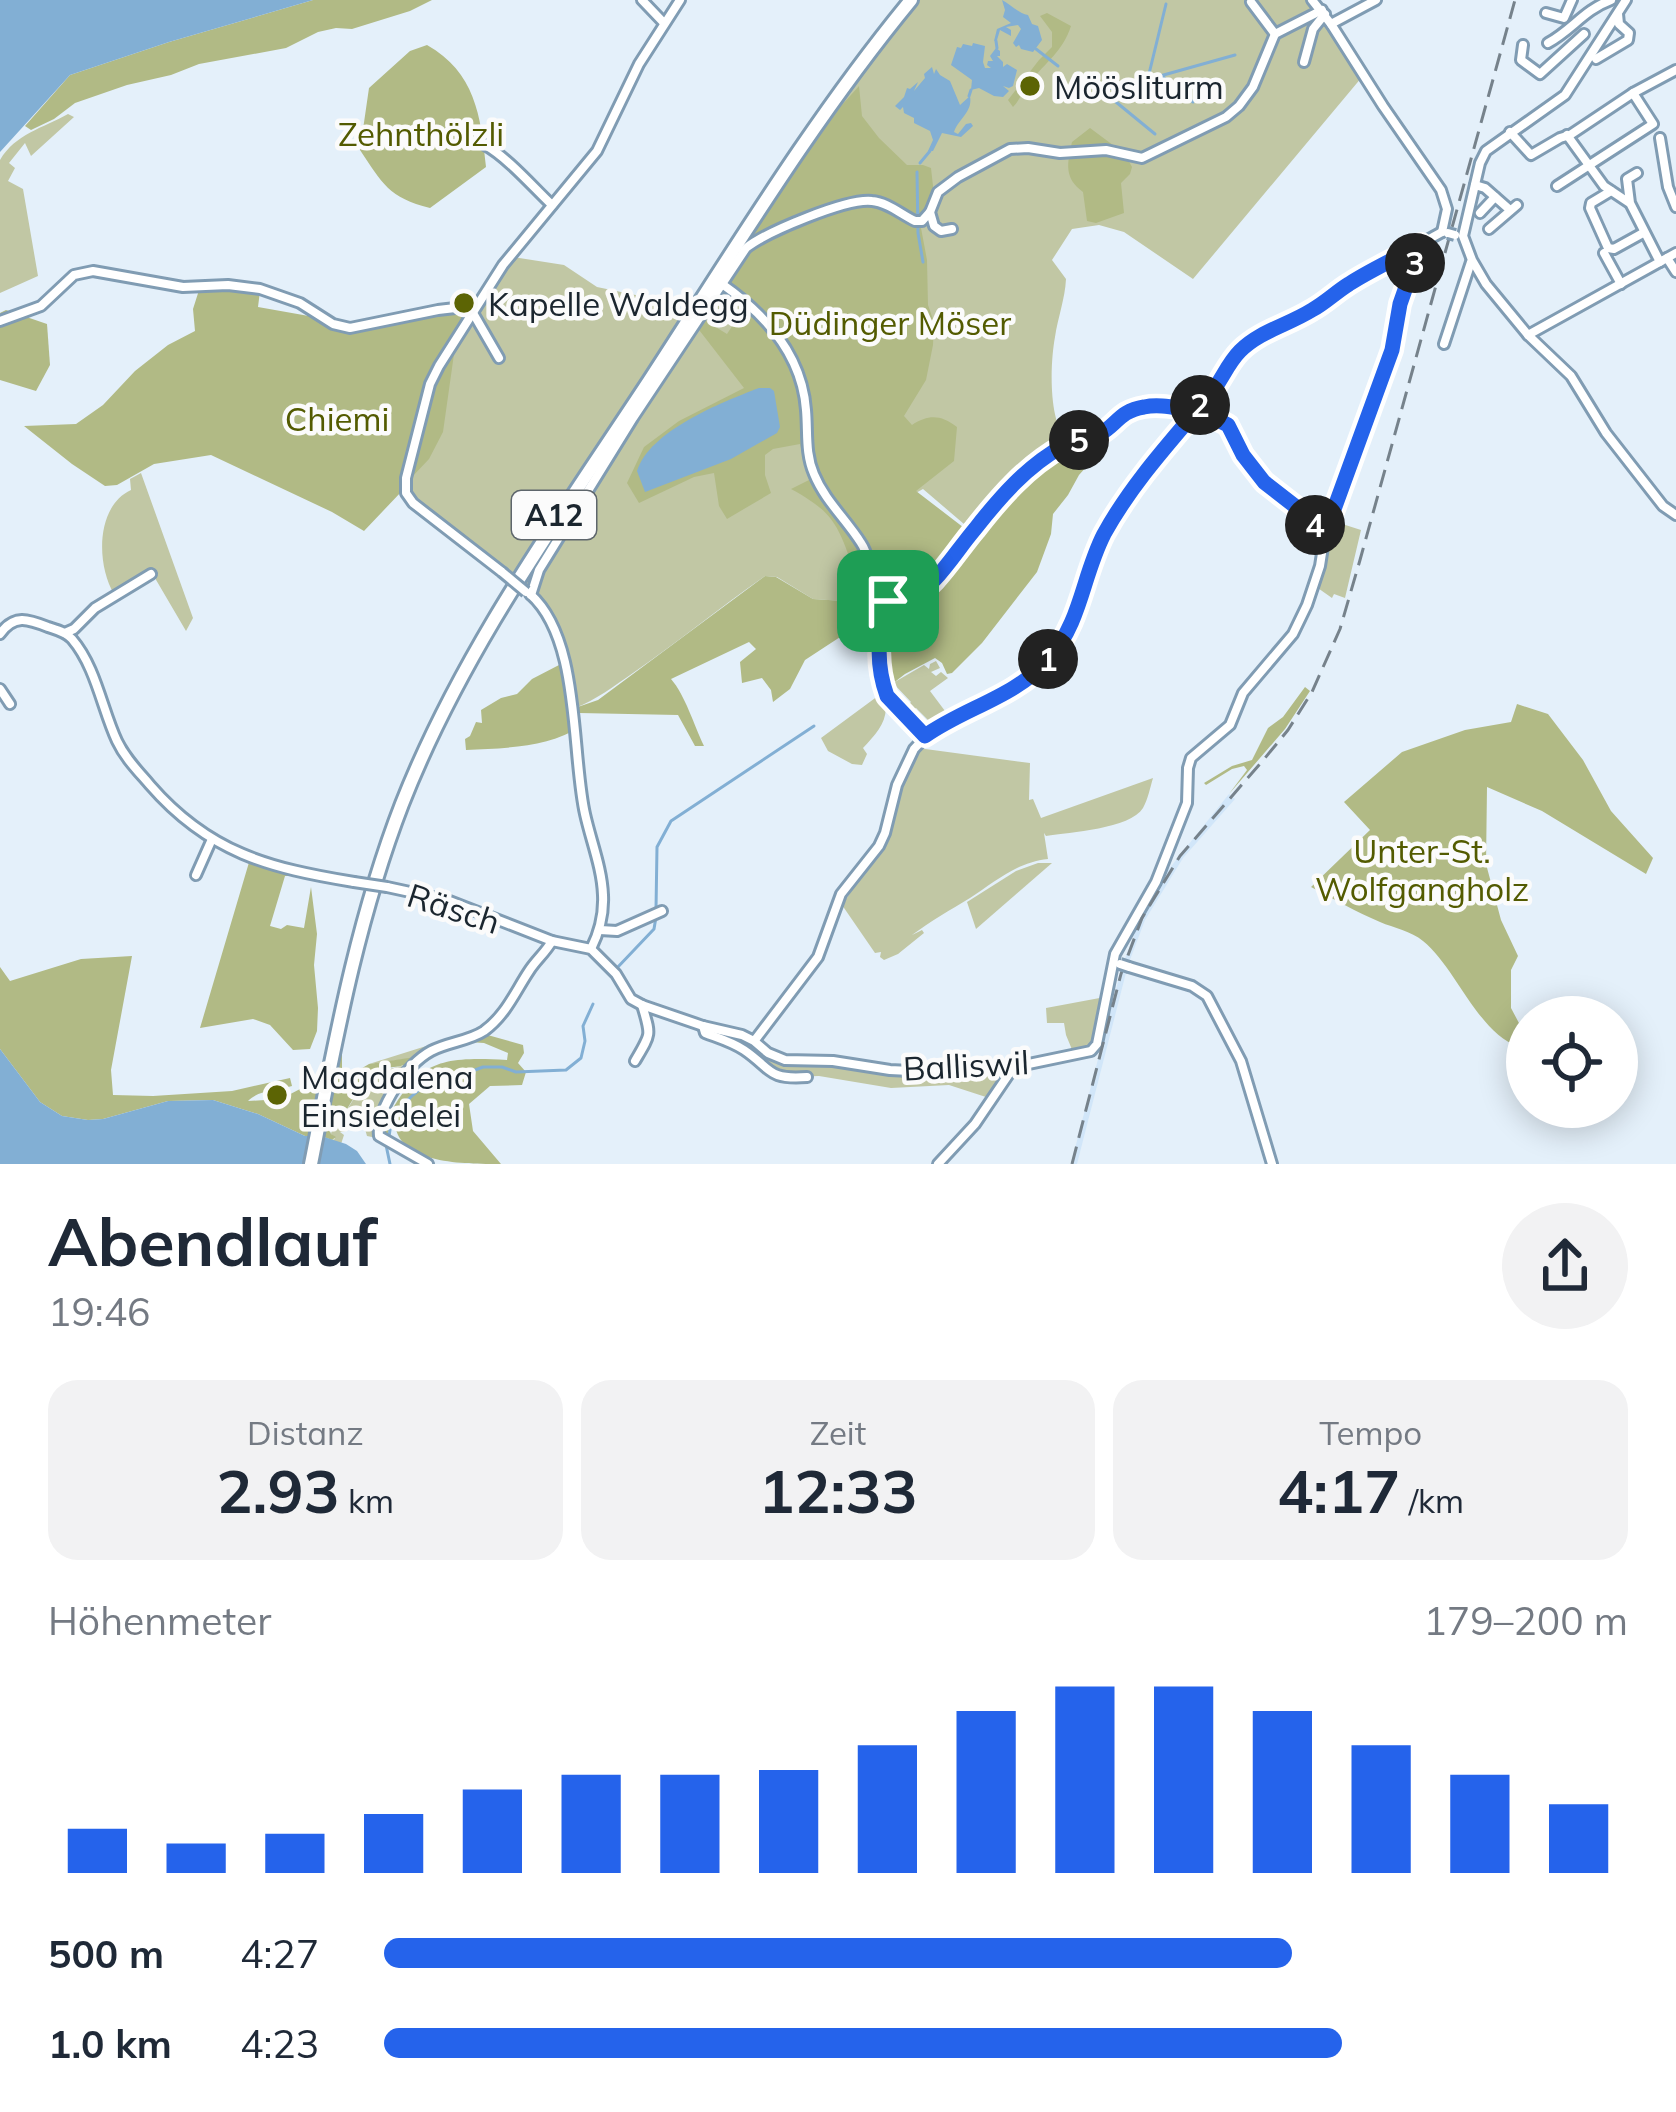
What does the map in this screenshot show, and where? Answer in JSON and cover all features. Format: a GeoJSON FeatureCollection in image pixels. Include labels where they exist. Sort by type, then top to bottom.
{"type":"FeatureCollection","features":[{"type":"Feature","properties":{"kind":"highway","name":"A12"},"geometry":{"type":"LineString","coordinates":[[308,1164],[352,941],[376,858],[415,758],[462,663],[766,191],[839,85],[907,0]]}},
{"type":"Feature","properties":{"kind":"street"},"geometry":{"type":"LineString","coordinates":[[642,0],[664,23]]}},
{"type":"Feature","properties":{"kind":"street"},"geometry":{"type":"LineString","coordinates":[[680,0],[639,64],[597,151],[503,265],[430,384],[405,488],[413,503],[529,593],[550,619],[570,689],[585,817],[603,890],[600,930],[591,949],[615,973],[626,993],[643,1005],[704,1026],[706,1033],[742,1049],[770,1072],[787,1078],[807,1077]]}},
{"type":"Feature","properties":{"kind":"street"},"geometry":{"type":"LineString","coordinates":[[1312,0],[1441,190],[1452,234],[1486,284],[1570,376],[1612,441],[1663,506],[1676,515]]}},
{"type":"Feature","properties":{"kind":"street"},"geometry":{"type":"LineString","coordinates":[[1331,24],[1376,0]]}},
{"type":"Feature","properties":{"kind":"street"},"geometry":{"type":"LineString","coordinates":[[1546,13],[1565,17],[1572,0]]}},
{"type":"Feature","properties":{"kind":"street"},"geometry":{"type":"LineString","coordinates":[[1547,43],[1589,9],[1611,0]]}},
{"type":"Feature","properties":{"kind":"street"},"geometry":{"type":"LineString","coordinates":[[754,1041],[818,957],[836,902],[879,847],[914,748],[925,736],[1015,689],[1051,657],[1077,614],[1108,527],[1235,356],[1253,340],[1312,310],[1348,284],[1421,244],[1452,234],[1483,185],[1486,151],[1564,95],[1626,0]]}},
{"type":"Feature","properties":{"kind":"street"},"geometry":{"type":"LineString","coordinates":[[1251,2],[1275,34]]}},
{"type":"Feature","properties":{"kind":"street"},"geometry":{"type":"LineString","coordinates":[[934,226],[933,199],[944,187],[1010,149],[1106,150],[1138,158],[1210,126],[1247,97],[1275,34],[1323,12]]}},
{"type":"Feature","properties":{"kind":"street"},"geometry":{"type":"LineString","coordinates":[[1304,62],[1323,12]]}},
{"type":"Feature","properties":{"kind":"street"},"geometry":{"type":"LineString","coordinates":[[1591,60],[1628,40],[1618,12]]}},
{"type":"Feature","properties":{"kind":"street"},"geometry":{"type":"LineString","coordinates":[[1523,46],[1521,60],[1540,74],[1583,34]]}},
{"type":"Feature","properties":{"kind":"street"},"geometry":{"type":"LineString","coordinates":[[1572,44],[1591,60]]}},
{"type":"Feature","properties":{"kind":"street"},"geometry":{"type":"LineString","coordinates":[[1510,132],[1529,155],[1676,70]]}},
{"type":"Feature","properties":{"kind":"street"},"geometry":{"type":"LineString","coordinates":[[1557,186],[1653,124],[1633,93]]}},
{"type":"Feature","properties":{"kind":"street"},"geometry":{"type":"LineString","coordinates":[[1567,134],[1610,191],[1630,203]]}},
{"type":"Feature","properties":{"kind":"street"},"geometry":{"type":"LineString","coordinates":[[1660,138],[1676,206]]}},
{"type":"Feature","properties":{"kind":"street"},"geometry":{"type":"LineString","coordinates":[[485,145],[501,154],[552,205]]}},
{"type":"Feature","properties":{"kind":"street"},"geometry":{"type":"LineString","coordinates":[[1637,173],[1627,179],[1630,203],[1643,233],[1676,272]]}},
{"type":"Feature","properties":{"kind":"street"},"geometry":{"type":"LineString","coordinates":[[1483,185],[1513,207],[1489,229]]}},
{"type":"Feature","properties":{"kind":"street"},"geometry":{"type":"LineString","coordinates":[[1610,191],[1589,208],[1607,248],[1614,249],[1643,233]]}},
{"type":"Feature","properties":{"kind":"street"},"geometry":{"type":"LineString","coordinates":[[1480,213],[1495,196]]}},
{"type":"Feature","properties":{"kind":"street"},"geometry":{"type":"LineString","coordinates":[[529,593],[633,418],[753,242],[842,205],[875,201],[940,231],[952,229]]}},
{"type":"Feature","properties":{"kind":"street"},"geometry":{"type":"LineString","coordinates":[[919,221],[930,212]]}},
{"type":"Feature","properties":{"kind":"street"},"geometry":{"type":"LineString","coordinates":[[1272,1164],[1241,1061],[1207,996],[1192,986],[1121,965],[1120,944],[1156,882],[1186,805],[1191,758],[1228,728],[1243,693],[1298,627],[1320,566],[1325,534],[1388,362],[1400,304],[1421,244]]}},
{"type":"Feature","properties":{"kind":"street"},"geometry":{"type":"LineString","coordinates":[[1604,253],[1621,284]]}},
{"type":"Feature","properties":{"kind":"street"},"geometry":{"type":"LineString","coordinates":[[1528,334],[1668,258]]}},
{"type":"Feature","properties":{"kind":"street"},"geometry":{"type":"LineString","coordinates":[[1444,344],[1472,260]]}},
{"type":"Feature","properties":{"kind":"street"},"geometry":{"type":"LineString","coordinates":[[0,321],[41,306],[70,277],[101,271],[183,287],[228,285],[268,291],[350,328],[458,307],[473,310]]}},
{"type":"Feature","properties":{"kind":"street"},"geometry":{"type":"LineString","coordinates":[[722,284],[758,311],[782,342],[802,388],[814,475],[863,545],[874,579],[888,601],[878,654],[884,688],[925,736]]}},
{"type":"Feature","properties":{"kind":"street"},"geometry":{"type":"LineString","coordinates":[[473,310],[499,358]]}},
{"type":"Feature","properties":{"kind":"street"},"geometry":{"type":"LineString","coordinates":[[888,601],[903,604],[921,594],[1009,488],[1055,451],[1092,438],[1119,416],[1147,406],[1196,410],[1228,425],[1264,482],[1325,534]]}},
{"type":"Feature","properties":{"kind":"street"},"geometry":{"type":"LineString","coordinates":[[0,634],[3,621],[27,619],[71,634],[95,608],[151,574]]}},
{"type":"Feature","properties":{"kind":"street","name":"Räsch"},"geometry":{"type":"LineString","coordinates":[[71,634],[124,754],[188,824],[212,839],[277,867],[447,900],[553,941],[591,949]]}},
{"type":"Feature","properties":{"kind":"street"},"geometry":{"type":"LineString","coordinates":[[0,689],[10,704]]}},
{"type":"Feature","properties":{"kind":"street"},"geometry":{"type":"LineString","coordinates":[[196,875],[212,839]]}},
{"type":"Feature","properties":{"kind":"street"},"geometry":{"type":"LineString","coordinates":[[600,930],[616,931],[662,910]]}},
{"type":"Feature","properties":{"kind":"street","name":"Räsch"},"geometry":{"type":"LineString","coordinates":[[428,1164],[381,1139],[377,1129],[396,1087],[424,1055],[477,1035],[493,1022],[553,941]]}},
{"type":"Feature","properties":{"kind":"street","name":"Balliswil"},"geometry":{"type":"LineString","coordinates":[[704,1026],[754,1041],[785,1060],[1003,1073],[1094,1049],[1111,968],[1121,965]]}},
{"type":"Feature","properties":{"kind":"street"},"geometry":{"type":"LineString","coordinates":[[635,1061],[651,1028],[643,1005]]}},
{"type":"Feature","properties":{"kind":"street"},"geometry":{"type":"LineString","coordinates":[[938,1164],[975,1124],[1003,1073]]}},
{"type":"Feature","properties":{"kind":"shaded area"},"geometry":{"type":"Polygon","coordinates":[[[1229,794],[1235,799],[1183,858],[1145,920],[1128,965],[1077,1164],[1071,1164],[1122,966],[1141,918],[1165,874],[1229,794]]]}},
{"type":"Feature","properties":{"kind":"green space"},"geometry":{"type":"Polygon","coordinates":[[[313,0],[432,0],[352,29],[318,32],[286,48],[199,64],[127,85],[75,103],[31,130],[25,126],[70,75],[313,0]]]}},
{"type":"Feature","properties":{"kind":"green space","name":"Düdinger Möser"},"geometry":{"type":"Polygon","coordinates":[[[919,0],[1310,0],[1362,77],[1193,279],[1124,232],[1099,225],[1072,229],[1052,260],[1066,279],[1052,377],[1057,421],[1068,442],[971,530],[923,489],[842,534],[870,560],[881,595],[854,615],[843,601],[813,599],[777,577],[765,576],[619,683],[575,708],[560,638],[540,600],[409,495],[407,483],[436,373],[513,257],[564,265],[597,287],[650,298],[691,321],[854,82],[919,0]]]}},
{"type":"Feature","properties":{"kind":"green space"},"geometry":{"type":"Polygon","coordinates":[[[1047,13],[1071,26],[1068,35],[1013,107],[1008,100],[1052,47],[1052,32],[1040,16],[1047,13]]]}},
{"type":"Feature","properties":{"kind":"green space","name":"Zehnthölzli"},"geometry":{"type":"Polygon","coordinates":[[[427,45],[456,68],[473,97],[486,167],[430,208],[388,188],[360,150],[369,88],[410,51],[427,45]]]}},
{"type":"Feature","properties":{"kind":"green space"},"geometry":{"type":"Polygon","coordinates":[[[859,86],[862,116],[879,138],[907,165],[931,168],[934,195],[921,228],[933,345],[926,380],[904,416],[912,425],[935,417],[957,427],[954,461],[916,491],[972,534],[1022,479],[1053,454],[1082,440],[1112,438],[1053,514],[1037,572],[982,643],[952,673],[947,674],[935,658],[887,688],[885,675],[865,649],[872,641],[868,629],[860,624],[805,660],[790,689],[773,702],[762,678],[742,683],[740,662],[756,649],[749,642],[671,679],[704,746],[695,746],[678,715],[579,713],[581,726],[555,739],[466,750],[465,739],[476,722],[482,723],[481,710],[517,694],[532,679],[559,665],[572,709],[598,700],[765,576],[776,577],[813,599],[844,601],[854,615],[880,595],[869,573],[870,561],[853,567],[832,520],[791,489],[809,480],[800,444],[765,455],[771,493],[727,519],[719,506],[714,473],[694,477],[639,503],[627,483],[644,447],[679,421],[744,388],[696,326],[704,320],[727,334],[744,308],[726,284],[749,246],[744,242],[859,86]]]}},
{"type":"Feature","properties":{"kind":"green space"},"geometry":{"type":"Polygon","coordinates":[[[68,114],[74,117],[31,156],[25,143],[9,163],[15,168],[8,181],[23,189],[38,276],[0,293],[0,160],[22,138],[68,114]]]}},
{"type":"Feature","properties":{"kind":"green space"},"geometry":{"type":"Polygon","coordinates":[[[1090,128],[1125,154],[1132,167],[1121,183],[1124,213],[1096,223],[1087,221],[1083,192],[1068,170],[1072,142],[1090,128]]]}},
{"type":"Feature","properties":{"kind":"green space","name":"Chiemi"},"geometry":{"type":"Polygon","coordinates":[[[200,287],[260,291],[258,307],[320,318],[350,330],[439,311],[471,310],[455,347],[443,432],[429,459],[411,478],[404,477],[402,491],[364,531],[211,455],[154,464],[117,485],[105,486],[24,426],[76,424],[103,405],[135,371],[195,331],[193,309],[200,287]]]}},
{"type":"Feature","properties":{"kind":"green space"},"geometry":{"type":"Polygon","coordinates":[[[6,310],[47,324],[50,365],[36,391],[0,380],[0,313],[6,310]]]}},
{"type":"Feature","properties":{"kind":"green space"},"geometry":{"type":"Polygon","coordinates":[[[141,473],[193,618],[186,631],[152,573],[114,594],[108,582],[102,552],[105,522],[119,498],[131,490],[130,479],[141,473]]]}},
{"type":"Feature","properties":{"kind":"green space"},"geometry":{"type":"Polygon","coordinates":[[[1330,524],[1361,530],[1345,598],[1334,594],[1332,598],[1315,586],[1330,524]]]}},
{"type":"Feature","properties":{"kind":"green space"},"geometry":{"type":"Polygon","coordinates":[[[936,661],[940,668],[931,672],[948,678],[930,691],[951,719],[929,728],[930,722],[908,705],[911,702],[893,683],[924,665],[929,669],[936,661]]]}},
{"type":"Feature","properties":{"kind":"green space"},"geometry":{"type":"Polygon","coordinates":[[[1305,687],[1310,691],[1285,729],[1229,794],[1247,770],[1244,766],[1204,783],[1232,766],[1252,760],[1268,728],[1283,717],[1305,687]]]}},
{"type":"Feature","properties":{"kind":"green space"},"geometry":{"type":"Polygon","coordinates":[[[882,693],[885,716],[863,748],[867,754],[862,765],[828,751],[821,738],[882,693]]]}},
{"type":"Feature","properties":{"kind":"green space","name":"Unter-St. Wolfgangholz"},"geometry":{"type":"Polygon","coordinates":[[[1517,704],[1548,714],[1583,760],[1611,811],[1653,858],[1646,874],[1542,811],[1487,787],[1486,864],[1501,920],[1518,956],[1511,970],[1511,996],[1506,996],[1506,1040],[1479,1014],[1423,941],[1311,887],[1370,830],[1344,802],[1402,752],[1465,730],[1511,722],[1517,704]]]}},
{"type":"Feature","properties":{"kind":"green space"},"geometry":{"type":"Polygon","coordinates":[[[918,748],[1030,763],[1029,800],[1033,799],[1041,818],[1153,778],[1145,805],[1136,815],[1099,828],[1044,833],[1048,859],[1007,874],[919,930],[912,935],[924,933],[884,960],[842,905],[877,853],[918,748]]]}},
{"type":"Feature","properties":{"kind":"green space"},"geometry":{"type":"Polygon","coordinates":[[[250,859],[298,876],[285,876],[270,926],[304,928],[311,887],[318,1008],[310,1049],[293,1050],[270,1025],[253,1019],[200,1028],[250,859]]]}},
{"type":"Feature","properties":{"kind":"green space"},"geometry":{"type":"Polygon","coordinates":[[[1038,863],[1052,863],[976,929],[967,902],[1038,863]]]}},
{"type":"Feature","properties":{"kind":"green space"},"geometry":{"type":"Polygon","coordinates":[[[132,956],[111,1070],[113,1095],[232,1091],[290,1078],[292,1086],[263,1092],[248,1101],[281,1099],[300,1089],[326,1096],[342,1046],[342,1080],[369,1064],[415,1057],[365,1083],[335,1129],[328,1125],[336,1137],[332,1140],[305,1136],[213,1100],[168,1101],[103,1119],[62,1116],[40,1102],[0,1049],[0,967],[10,981],[81,959],[132,956]]]}},
{"type":"Feature","properties":{"kind":"green space"},"geometry":{"type":"Polygon","coordinates":[[[1105,997],[1094,1046],[1073,1052],[1064,1023],[1047,1023],[1046,1008],[1105,997]]]}},
{"type":"Feature","properties":{"kind":"green space"},"geometry":{"type":"Polygon","coordinates":[[[708,1029],[748,1040],[768,1055],[806,1062],[876,1069],[1001,1071],[1002,1079],[989,1098],[949,1085],[891,1088],[819,1076],[786,1077],[708,1029]]]}},
{"type":"Feature","properties":{"kind":"green space"},"geometry":{"type":"Polygon","coordinates":[[[477,1033],[431,1050],[385,1102],[373,1136],[377,1138],[367,1136],[365,1129],[351,1125],[340,1132],[344,1135],[341,1144],[332,1140],[332,1130],[363,1086],[381,1073],[409,1065],[414,1058],[369,1064],[477,1033]]]}},
{"type":"Feature","properties":{"kind":"green space"},"geometry":{"type":"Polygon","coordinates":[[[484,1034],[523,1045],[518,1063],[526,1072],[522,1085],[490,1086],[469,1104],[473,1131],[501,1164],[452,1162],[421,1154],[399,1137],[395,1124],[389,1126],[388,1140],[383,1127],[418,1076],[445,1062],[507,1060],[508,1053],[469,1042],[468,1038],[484,1034]]]}},
{"type":"Feature","properties":{"kind":"water"},"geometry":{"type":"Polygon","coordinates":[[[0,0],[313,0],[70,75],[0,152],[0,0]]]}},
{"type":"Feature","properties":{"kind":"water"},"geometry":{"type":"Polygon","coordinates":[[[1002,0],[1038,26],[1042,40],[1033,52],[1013,43],[1021,29],[1018,25],[1006,27],[1011,36],[1000,30],[994,41],[997,29],[1011,23],[1003,17],[1002,0]]]}},
{"type":"Feature","properties":{"kind":"water"},"geometry":{"type":"Polygon","coordinates":[[[985,46],[985,68],[991,68],[988,61],[993,61],[990,56],[996,48],[1003,67],[1007,64],[1017,70],[1013,86],[1003,86],[1009,91],[1003,97],[979,88],[971,90],[972,80],[951,65],[957,47],[985,46]]]}},
{"type":"Feature","properties":{"kind":"water"},"geometry":{"type":"Polygon","coordinates":[[[932,67],[934,74],[936,69],[950,81],[960,105],[970,96],[968,111],[954,132],[958,134],[966,124],[973,126],[961,137],[942,133],[933,151],[928,151],[933,140],[930,131],[914,123],[903,107],[895,106],[907,88],[918,82],[914,91],[932,67]]]}},
{"type":"Feature","properties":{"kind":"water"},"geometry":{"type":"Polygon","coordinates":[[[759,388],[774,391],[777,433],[731,459],[645,492],[637,471],[656,443],[689,420],[759,388]]]}},
{"type":"Feature","properties":{"kind":"water"},"geometry":{"type":"Polygon","coordinates":[[[0,1049],[40,1102],[62,1116],[103,1119],[168,1101],[213,1100],[305,1136],[346,1144],[366,1164],[0,1164],[0,1049]]]}},
{"type":"Feature","properties":{"kind":"waterway"},"geometry":{"type":"LineString","coordinates":[[1148,78],[1166,4]]}},
{"type":"Feature","properties":{"kind":"waterway"},"geometry":{"type":"LineString","coordinates":[[996,41],[997,48]]}},
{"type":"Feature","properties":{"kind":"waterway"},"geometry":{"type":"LineString","coordinates":[[1036,49],[1058,66]]}},
{"type":"Feature","properties":{"kind":"waterway"},"geometry":{"type":"LineString","coordinates":[[1078,73],[1103,91],[1235,55]]}},
{"type":"Feature","properties":{"kind":"waterway"},"geometry":{"type":"LineString","coordinates":[[1162,76],[1193,102]]}},
{"type":"Feature","properties":{"kind":"waterway"},"geometry":{"type":"LineString","coordinates":[[969,96],[971,90]]}},
{"type":"Feature","properties":{"kind":"waterway"},"geometry":{"type":"LineString","coordinates":[[1105,93],[1155,134]]}},
{"type":"Feature","properties":{"kind":"waterway"},"geometry":{"type":"LineString","coordinates":[[920,163],[930,151]]}},
{"type":"Feature","properties":{"kind":"waterway"},"geometry":{"type":"LineString","coordinates":[[917,172],[923,262]]}},
{"type":"Feature","properties":{"kind":"waterway"},"geometry":{"type":"LineString","coordinates":[[656,909],[657,847],[671,821],[814,726]]}},
{"type":"Feature","properties":{"kind":"waterway"},"geometry":{"type":"LineString","coordinates":[[616,969],[654,929],[656,917]]}},
{"type":"Feature","properties":{"kind":"waterway"},"geometry":{"type":"LineString","coordinates":[[389,1137],[405,1103],[436,1080],[483,1067],[516,1072],[566,1070],[581,1058],[583,1026],[593,1004]]}},
{"type":"Feature","properties":{"kind":"waterway"},"geometry":{"type":"LineString","coordinates":[[386,1145],[390,1164]]}},
{"type":"Feature","properties":{"kind":"railway"},"geometry":{"type":"LineString","coordinates":[[1072,1164],[1121,974],[1142,918],[1180,856],[1288,730],[1312,692],[1340,629],[1515,0]]}},
{"type":"Feature","properties":{"kind":"place","name":"Möösliturm"},"geometry":{"type":"Point","coordinates":[1030,86]}},
{"type":"Feature","properties":{"kind":"place","name":"Kapelle Waldegg"},"geometry":{"type":"Point","coordinates":[464,303]}},
{"type":"Feature","properties":{"kind":"place","name":"Magdalena Einsiedelei"},"geometry":{"type":"Point","coordinates":[277,1095]}},
{"type":"Feature","properties":{"kind":"route"},"geometry":{"type":"LineString","coordinates":[[888,601],[878,654],[884,688],[925,736],[1015,689],[1059,646],[1077,614],[1108,527],[1150,465],[1177,431],[1196,410],[1212,393],[1235,356],[1253,340],[1421,244],[1400,304],[1392,350],[1325,534],[1264,482],[1223,421],[1196,410],[1147,406],[1119,416],[1104,432],[1073,441],[1043,459],[1009,488],[928,588],[906,603],[888,601]]}}]}
